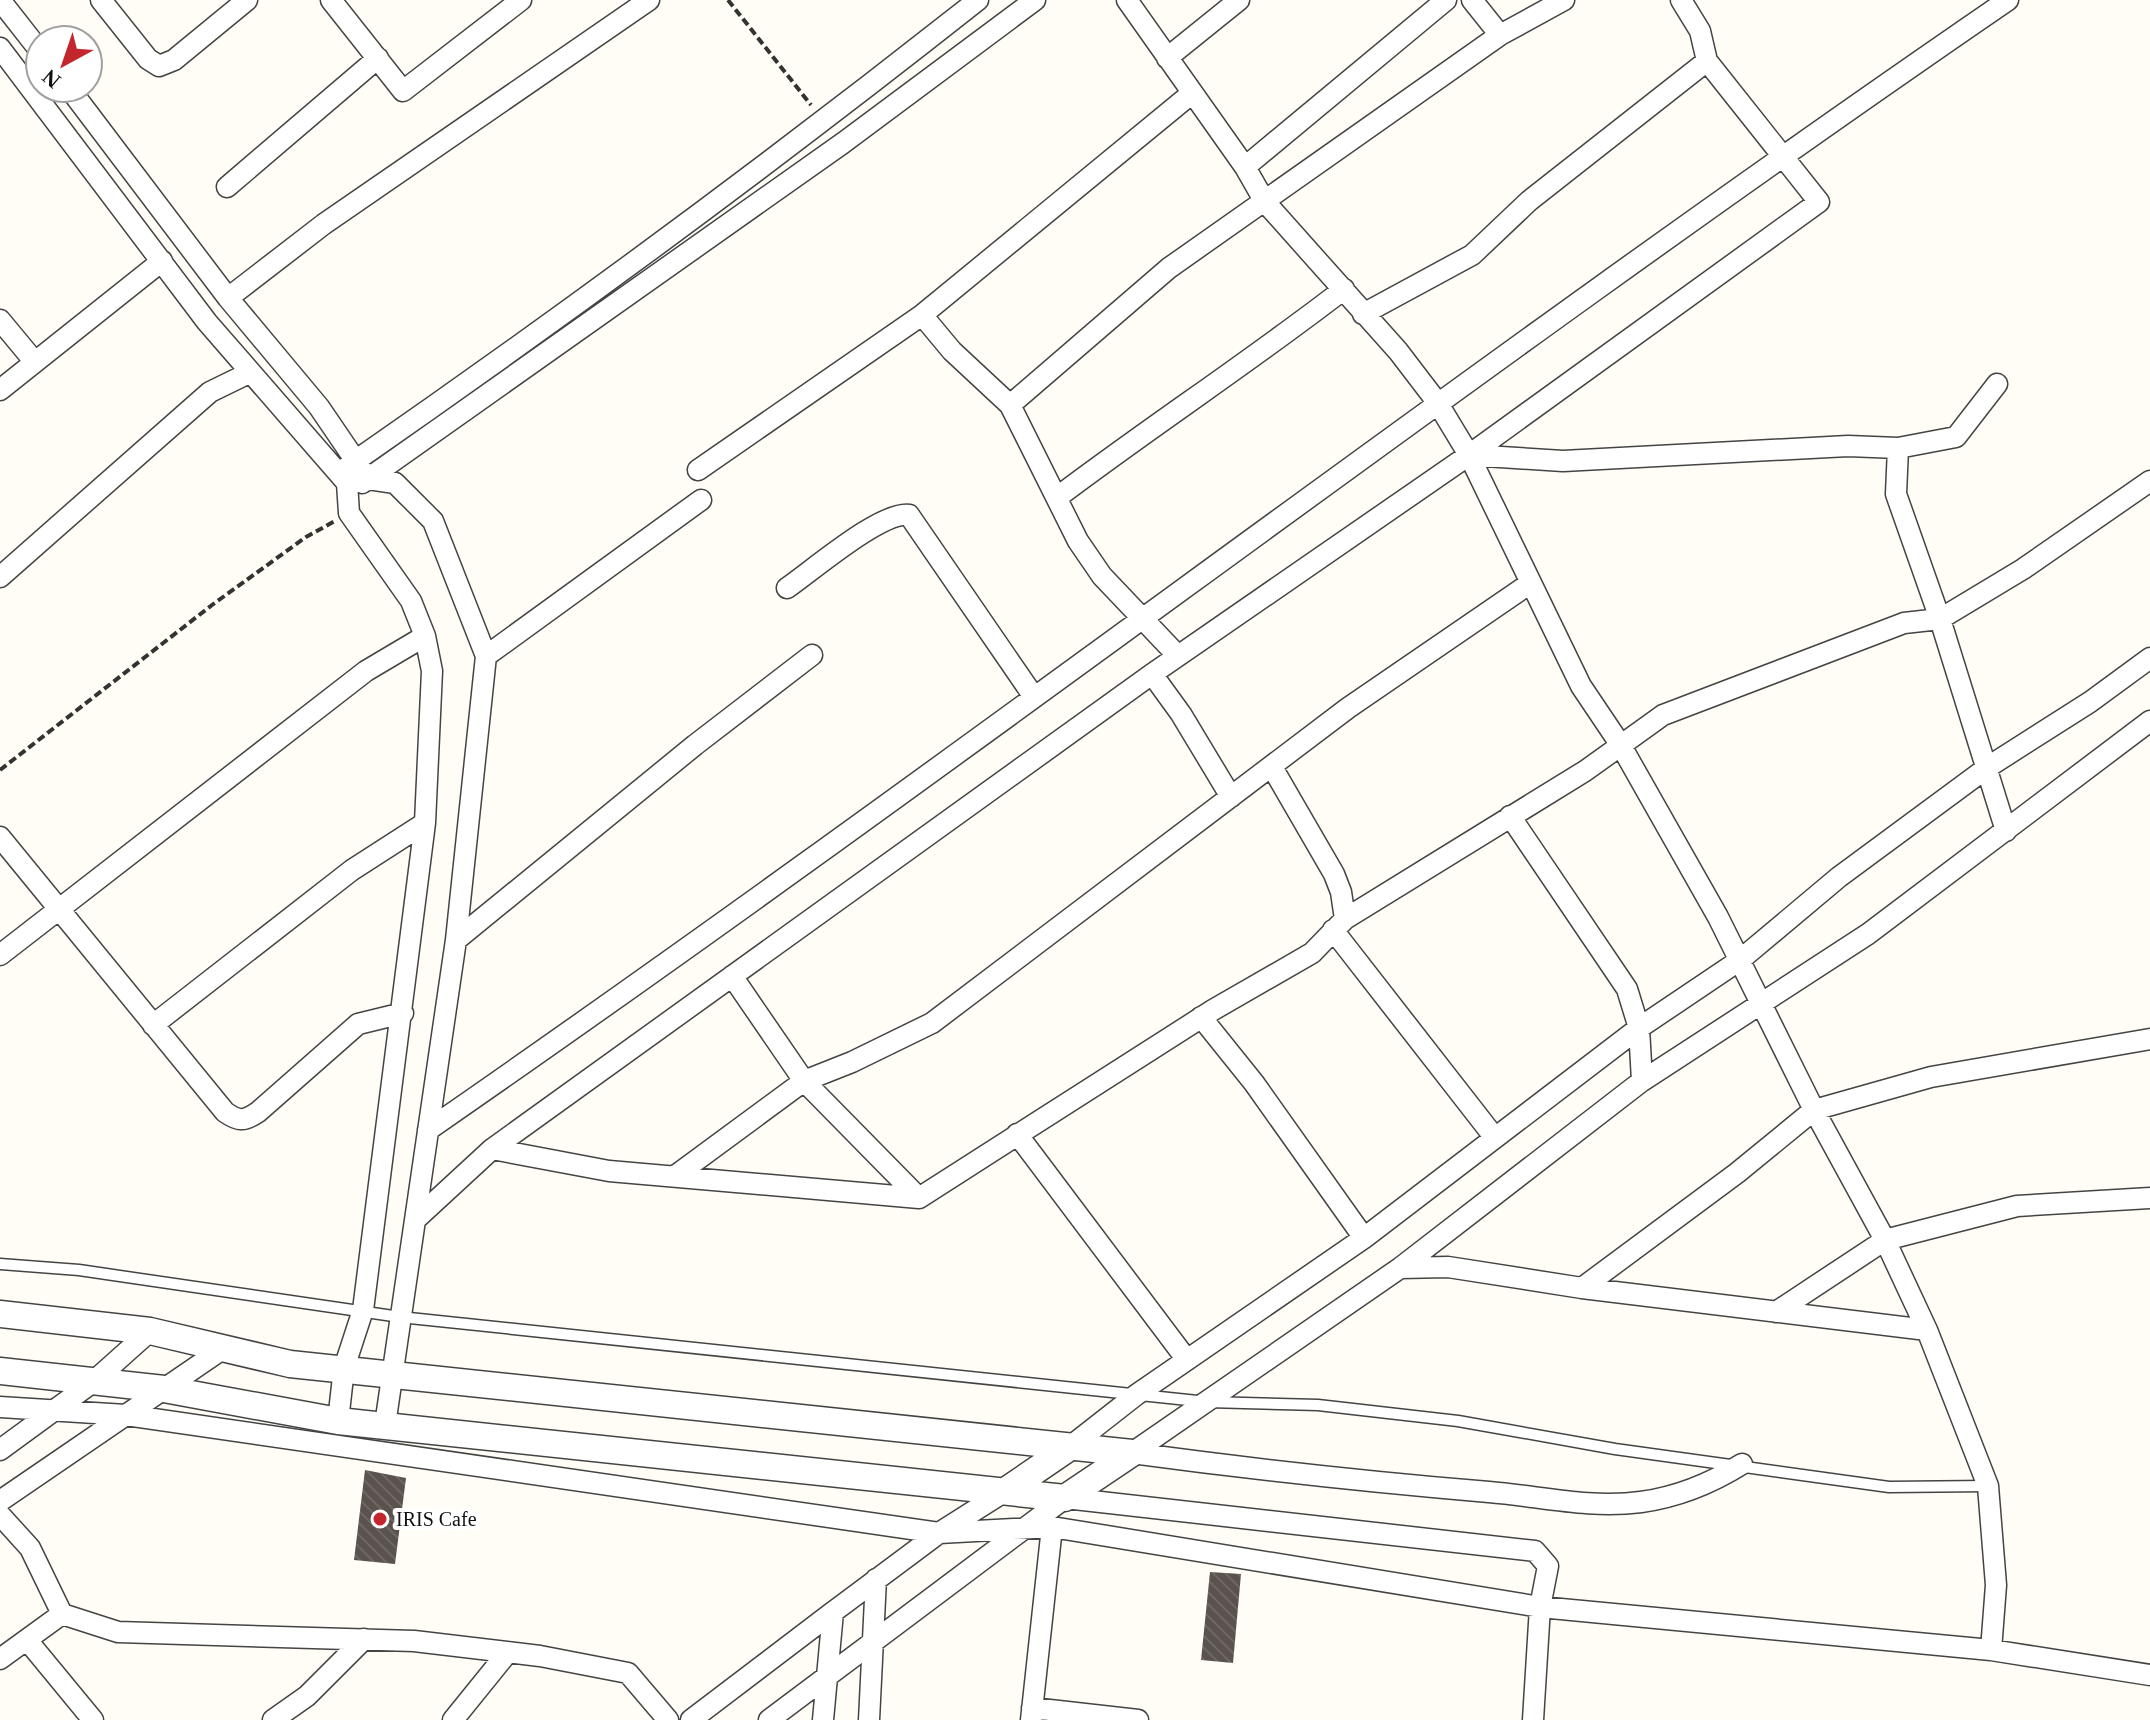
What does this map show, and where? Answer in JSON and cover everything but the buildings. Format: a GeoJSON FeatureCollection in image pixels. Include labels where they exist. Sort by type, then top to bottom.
{"type":"FeatureCollection","features":[{"type":"Feature","properties":{"kind":"street"},"geometry":{"type":"LineString","coordinates":[[0,0],[24,31]]}},
{"type":"Feature","properties":{"kind":"street"},"geometry":{"type":"LineString","coordinates":[[101,0],[148,59],[159,66],[174,60],[247,0]]}},
{"type":"Feature","properties":{"kind":"street"},"geometry":{"type":"LineString","coordinates":[[331,0],[403,91],[521,0]]}},
{"type":"Feature","properties":{"kind":"street"},"geometry":{"type":"LineString","coordinates":[[228,298],[324,224],[649,0]]}},
{"type":"Feature","properties":{"kind":"street"},"geometry":{"type":"LineString","coordinates":[[338,473],[583,300],[824,121],[978,0]]}},
{"type":"Feature","properties":{"kind":"street"},"geometry":{"type":"LineString","coordinates":[[348,492],[843,143],[1035,0]]}},
{"type":"Feature","properties":{"kind":"street"},"geometry":{"type":"LineString","coordinates":[[1127,0],[1245,167],[1265,202],[1398,351],[1437,402],[1469,455],[1581,686],[1620,744],[1740,960],[1814,1110],[1885,1240],[1927,1330],[1988,1486],[1996,1585],[1991,1650]]}},
{"type":"Feature","properties":{"kind":"street"},"geometry":{"type":"LineString","coordinates":[[1167,58],[1239,0]]}},
{"type":"Feature","properties":{"kind":"street"},"geometry":{"type":"LineString","coordinates":[[1245,167],[1446,0]]}},
{"type":"Feature","properties":{"kind":"street"},"geometry":{"type":"LineString","coordinates":[[1472,0],[1500,35]]}},
{"type":"Feature","properties":{"kind":"street"},"geometry":{"type":"LineString","coordinates":[[1010,405],[1169,268],[1500,35],[1544,14],[1564,0]]}},
{"type":"Feature","properties":{"kind":"street"},"geometry":{"type":"LineString","coordinates":[[415,1220],[492,1149],[1152,674],[1469,455],[1819,202],[1707,61],[1700,31],[1681,0]]}},
{"type":"Feature","properties":{"kind":"street"},"geometry":{"type":"LineString","coordinates":[[428,1130],[801,867],[1437,402],[1782,155],[2008,0]]}},
{"type":"Feature","properties":{"kind":"street"},"geometry":{"type":"LineString","coordinates":[[227,187],[378,58]]}},
{"type":"Feature","properties":{"kind":"street"},"geometry":{"type":"LineString","coordinates":[[1363,314],[1472,255],[1529,201],[1707,61]]}},
{"type":"Feature","properties":{"kind":"street"},"geometry":{"type":"LineString","coordinates":[[4,62],[249,373],[347,483],[349,513],[411,601],[425,636],[432,671],[425,823],[363,1310],[344,1368],[338,1421]]}},
{"type":"Feature","properties":{"kind":"street"},"geometry":{"type":"LineString","coordinates":[[698,470],[922,315],[1191,94]]}},
{"type":"Feature","properties":{"kind":"street"},"geometry":{"type":"LineString","coordinates":[[81,104],[228,298],[319,407],[358,460],[368,479]]}},
{"type":"Feature","properties":{"kind":"street"},"geometry":{"type":"LineString","coordinates":[[0,390],[162,261]]}},
{"type":"Feature","properties":{"kind":"street"},"geometry":{"type":"LineString","coordinates":[[1059,496],[1132,441],[1229,377],[1344,289]]}},
{"type":"Feature","properties":{"kind":"street"},"geometry":{"type":"LineString","coordinates":[[922,315],[952,351],[1010,405],[1086,553],[1140,620],[1178,656]]}},
{"type":"Feature","properties":{"kind":"street"},"geometry":{"type":"LineString","coordinates":[[0,320],[34,361]]}},
{"type":"Feature","properties":{"kind":"street"},"geometry":{"type":"LineString","coordinates":[[0,577],[210,392],[249,373]]}},
{"type":"Feature","properties":{"kind":"street"},"geometry":{"type":"LineString","coordinates":[[1469,455],[1563,461],[1848,446],[1898,448],[1956,437],[1997,384]]}},
{"type":"Feature","properties":{"kind":"street"},"geometry":{"type":"LineString","coordinates":[[1898,448],[1896,494],[1940,619],[2006,831]]}},
{"type":"Feature","properties":{"kind":"street"},"geometry":{"type":"LineString","coordinates":[[368,479],[395,483],[433,521],[486,656],[456,940],[385,1425]]}},
{"type":"Feature","properties":{"kind":"street"},"geometry":{"type":"LineString","coordinates":[[492,1149],[609,1171],[919,1198],[1201,1017],[1312,953],[1339,924],[1585,771],[1663,715],[1904,623],[1940,619],[2023,569],[2150,481]]}},
{"type":"Feature","properties":{"kind":"street"},"geometry":{"type":"LineString","coordinates":[[486,656],[701,500]]}},
{"type":"Feature","properties":{"kind":"street"},"geometry":{"type":"LineString","coordinates":[[787,588],[878,523],[899,513],[909,515],[1034,697]]}},
{"type":"Feature","properties":{"kind":"street"},"geometry":{"type":"LineString","coordinates":[[675,1176],[804,1081],[852,1062],[932,1023],[1348,708],[1529,584]]}},
{"type":"Feature","properties":{"kind":"street"},"geometry":{"type":"LineString","coordinates":[[0,955],[57,907],[366,671],[425,636]]}},
{"type":"Feature","properties":{"kind":"street"},"geometry":{"type":"LineString","coordinates":[[456,940],[695,745],[812,655]]}},
{"type":"Feature","properties":{"kind":"street"},"geometry":{"type":"LineString","coordinates":[[691,1720],[939,1533],[1067,1449],[1136,1395],[1364,1238],[1639,1028],[1740,960],[1839,877],[1988,767],[2150,658]]}},
{"type":"Feature","properties":{"kind":"street"},"geometry":{"type":"LineString","coordinates":[[1152,674],[1231,797]]}},
{"type":"Feature","properties":{"kind":"street"},"geometry":{"type":"LineString","coordinates":[[769,1720],[1024,1527],[1400,1268],[1642,1081],[1868,934],[2150,721]]}},
{"type":"Feature","properties":{"kind":"street"},"geometry":{"type":"LineString","coordinates":[[1272,767],[1334,874],[1339,924],[1495,1138]]}},
{"type":"Feature","properties":{"kind":"street"},"geometry":{"type":"LineString","coordinates":[[1510,816],[1627,989],[1639,1028],[1642,1081]]}},
{"type":"Feature","properties":{"kind":"street"},"geometry":{"type":"LineString","coordinates":[[153,1025],[328,888],[425,823]]}},
{"type":"Feature","properties":{"kind":"street"},"geometry":{"type":"LineString","coordinates":[[0,837],[225,1112],[236,1120],[246,1120],[358,1024],[403,1013]]}},
{"type":"Feature","properties":{"kind":"street"},"geometry":{"type":"LineString","coordinates":[[732,976],[804,1081],[919,1198]]}},
{"type":"Feature","properties":{"kind":"street"},"geometry":{"type":"LineString","coordinates":[[1201,1017],[1254,1083],[1364,1238]]}},
{"type":"Feature","properties":{"kind":"street"},"geometry":{"type":"LineString","coordinates":[[1582,1288],[1737,1173],[1814,1110],[1931,1077],[2150,1039]]}},
{"type":"Feature","properties":{"kind":"street"},"geometry":{"type":"LineString","coordinates":[[1017,1134],[1187,1360]]}},
{"type":"Feature","properties":{"kind":"street"},"geometry":{"type":"LineString","coordinates":[[1776,1312],[1885,1240],[2017,1206],[2150,1198]]}},
{"type":"Feature","properties":{"kind":"street"},"geometry":{"type":"LineString","coordinates":[[1400,1268],[1448,1267],[1582,1288],[1927,1330]]}},
{"type":"Feature","properties":{"kind":"street"},"geometry":{"type":"LineString","coordinates":[[0,1314],[150,1331],[290,1364],[1067,1449],[1132,1453],[1305,1476],[1587,1503],[1638,1503],[1675,1496],[1717,1480],[1742,1464]]}},
{"type":"Feature","properties":{"kind":"street"},"geometry":{"type":"LineString","coordinates":[[0,1450],[93,1382],[150,1331]]}},
{"type":"Feature","properties":{"kind":"street"},"geometry":{"type":"LineString","coordinates":[[0,1501],[221,1350]]}},
{"type":"Feature","properties":{"kind":"street"},"geometry":{"type":"LineString","coordinates":[[0,1371],[164,1389],[338,1421],[1007,1490],[1535,1551],[1548,1566],[1540,1607],[1533,1720]]}},
{"type":"Feature","properties":{"kind":"street"},"geometry":{"type":"LineString","coordinates":[[0,1407],[51,1413],[126,1415],[939,1533],[1052,1527],[1540,1607],[1991,1650],[2150,1675]]}},
{"type":"Feature","properties":{"kind":"street"},"geometry":{"type":"LineString","coordinates":[[0,1515],[30,1548],[62,1614],[118,1632],[364,1639],[508,1652],[628,1673],[668,1720]]}},
{"type":"Feature","properties":{"kind":"street"},"geometry":{"type":"LineString","coordinates":[[1052,1527],[1031,1714],[1138,1720]]}},
{"type":"Feature","properties":{"kind":"street"},"geometry":{"type":"LineString","coordinates":[[869,1720],[876,1579]]}},
{"type":"Feature","properties":{"kind":"street"},"geometry":{"type":"LineString","coordinates":[[823,1720],[833,1612]]}},
{"type":"Feature","properties":{"kind":"street"},"geometry":{"type":"LineString","coordinates":[[0,1659],[62,1614]]}},
{"type":"Feature","properties":{"kind":"street"},"geometry":{"type":"LineString","coordinates":[[273,1720],[307,1696],[364,1639]]}},
{"type":"Feature","properties":{"kind":"street"},"geometry":{"type":"LineString","coordinates":[[27,1640],[88,1718]]}},
{"type":"Feature","properties":{"kind":"street"},"geometry":{"type":"LineString","coordinates":[[453,1720],[508,1652]]}},
{"type":"Feature","properties":{"kind":"lane"},"geometry":{"type":"LineString","coordinates":[[0,1264],[79,1270],[400,1317],[1207,1402],[1318,1405],[1458,1421],[1615,1449],[1742,1464],[1889,1487],[1988,1486]]}},
{"type":"Feature","properties":{"kind":"path"},"geometry":{"type":"LineString","coordinates":[[728,0],[824,121]]}},
{"type":"Feature","properties":{"kind":"path"},"geometry":{"type":"LineString","coordinates":[[0,770],[224,597],[306,537],[349,513]]}},
{"type":"Feature","properties":{"kind":"place","name":"IRIS Cafe"},"geometry":{"type":"Point","coordinates":[380,1519]}}]}
